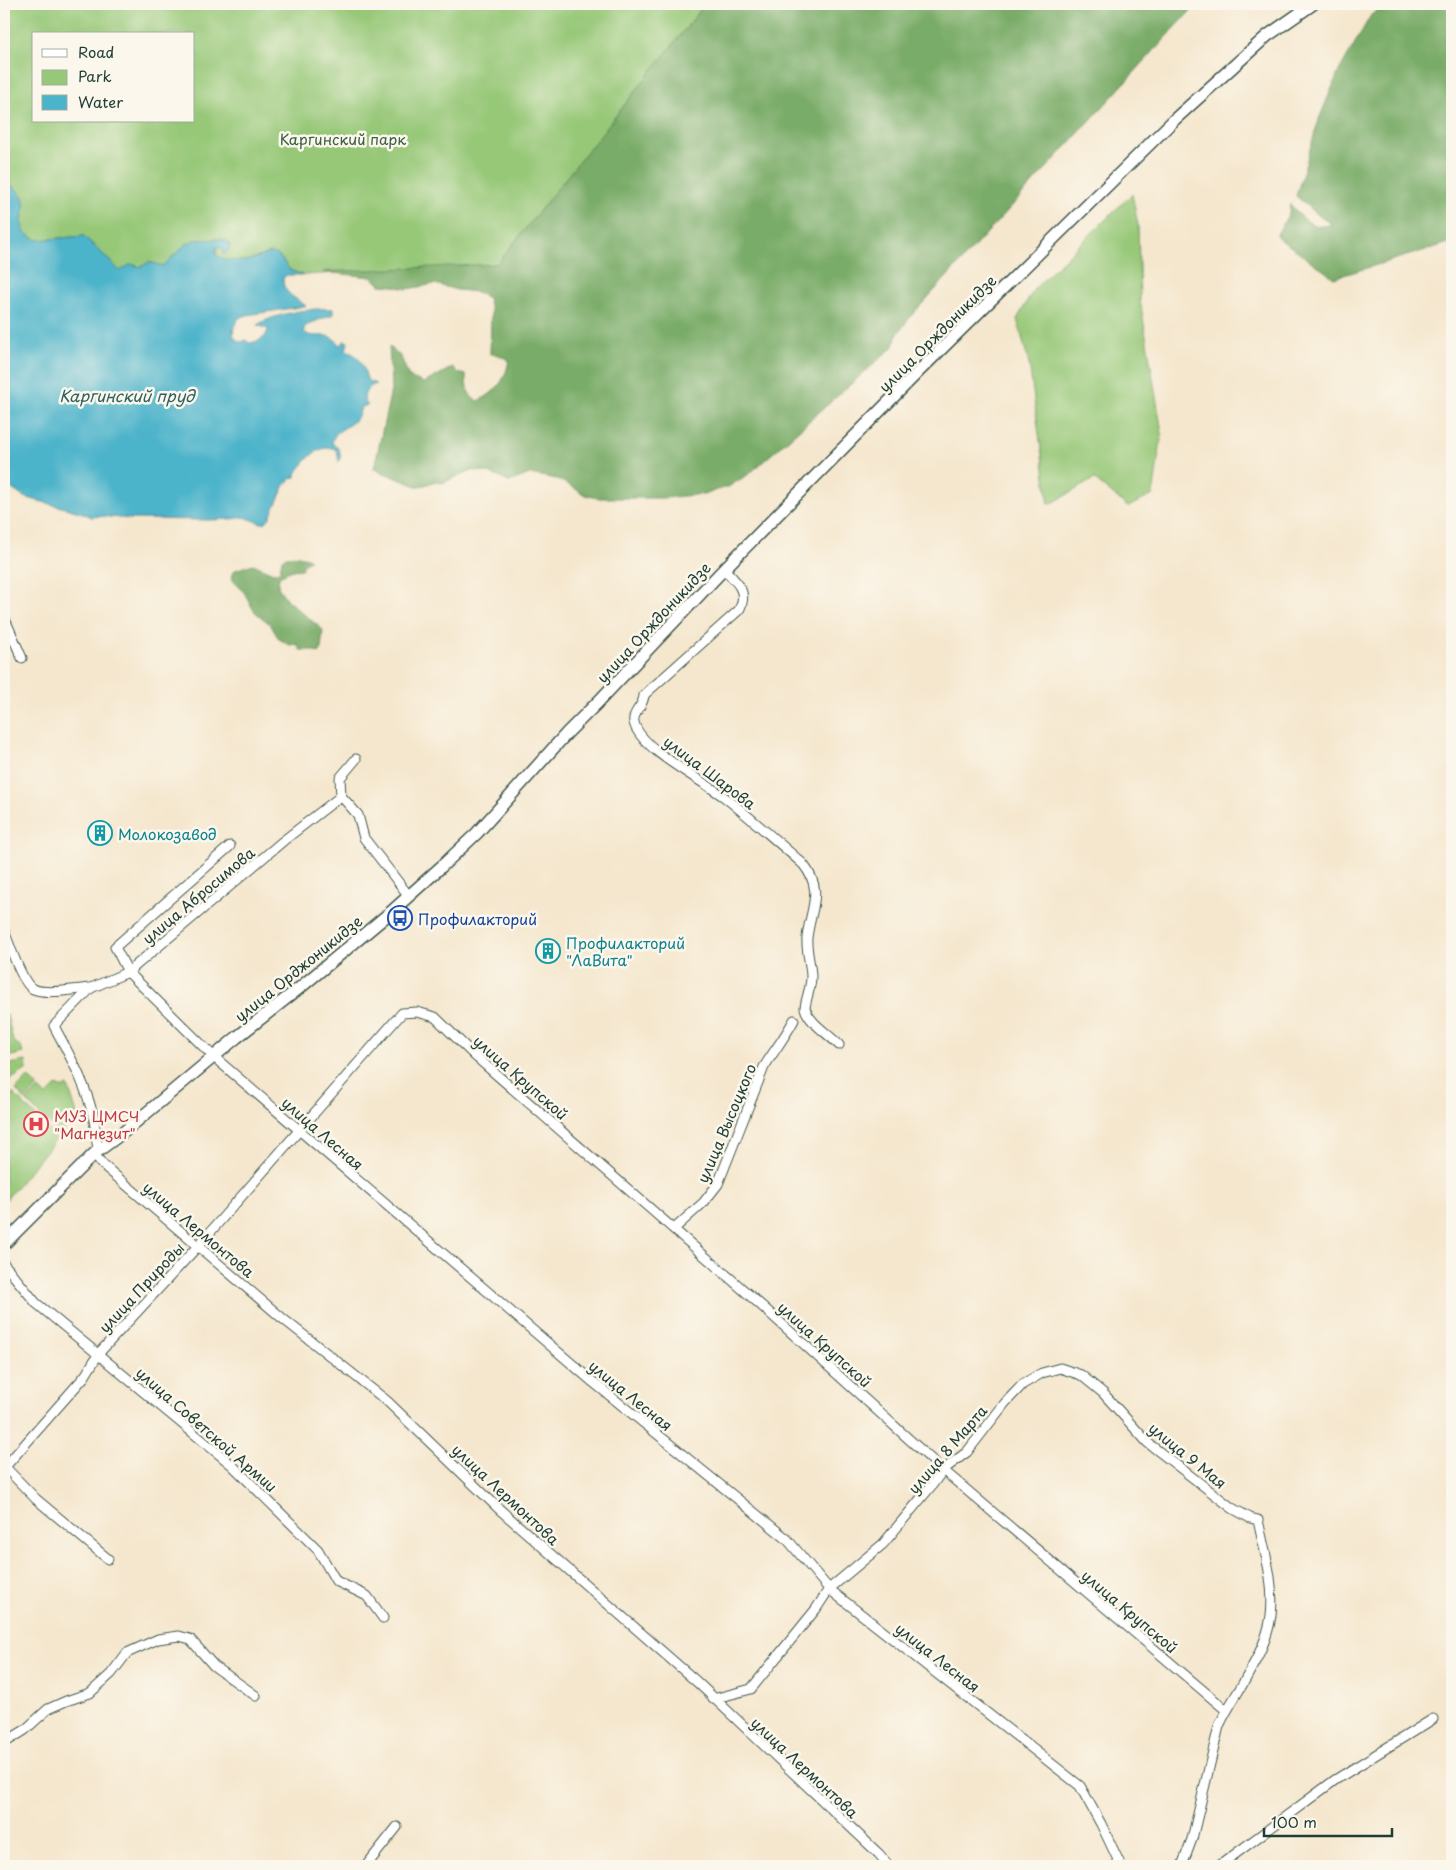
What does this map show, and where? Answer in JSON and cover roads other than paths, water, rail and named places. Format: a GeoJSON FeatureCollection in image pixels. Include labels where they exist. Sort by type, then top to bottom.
{"type":"FeatureCollection","features":[{"type":"Feature","properties":{"kind":"main road","name":"улица Орждоникидзе"},"geometry":{"type":"LineString","coordinates":[[599,701],[724,569],[920,370],[1175,119],[1267,36],[1313,4]]}},
{"type":"Feature","properties":{"kind":"main road","name":"улица Орджоникидзе"},"geometry":{"type":"LineString","coordinates":[[4,1244],[94,1154],[302,986],[409,896],[477,832],[567,733],[599,701]]}},
{"type":"Feature","properties":{"kind":"street","name":"улица Шарова"},"geometry":{"type":"LineString","coordinates":[[724,569],[741,585],[743,592],[738,610],[644,695],[644,702],[634,716],[634,721],[638,732],[656,750],[726,798],[803,864],[810,873],[815,887],[815,899],[807,941],[811,979],[805,1008],[814,1023],[839,1045]]}},
{"type":"Feature","properties":{"kind":"street"},"geometry":{"type":"LineString","coordinates":[[4,617],[22,658]]}},
{"type":"Feature","properties":{"kind":"street"},"geometry":{"type":"LineString","coordinates":[[356,759],[340,778],[341,796],[358,815],[364,838],[409,896]]}},
{"type":"Feature","properties":{"kind":"street","name":"улица Абросимова"},"geometry":{"type":"LineString","coordinates":[[94,1154],[98,1147],[94,1133],[95,1121],[80,1075],[54,1026],[91,988],[128,972],[283,841],[341,796]]}},
{"type":"Feature","properties":{"kind":"street","name":"улица Лесная"},"geometry":{"type":"LineString","coordinates":[[230,846],[115,947],[128,972],[214,1057],[298,1130],[593,1382],[787,1539],[829,1589],[1080,1786],[1121,1866]]}},
{"type":"Feature","properties":{"kind":"street"},"geometry":{"type":"LineString","coordinates":[[4,930],[24,979],[31,989],[45,992],[91,988]]}},
{"type":"Feature","properties":{"kind":"street","name":"улица Крупской"},"geometry":{"type":"LineString","coordinates":[[402,1013],[417,1012],[435,1017],[474,1055],[763,1307],[943,1470],[1226,1710]]}},
{"type":"Feature","properties":{"kind":"street","name":"улица Природы"},"geometry":{"type":"LineString","coordinates":[[4,1467],[85,1376],[99,1353],[198,1246],[402,1013]]}},
{"type":"Feature","properties":{"kind":"street","name":"улица Высоцкого"},"geometry":{"type":"LineString","coordinates":[[674,1230],[704,1202],[718,1184],[764,1067],[774,1050],[784,1039],[794,1020]]}},
{"type":"Feature","properties":{"kind":"street","name":"улица Лермонтова"},"geometry":{"type":"LineString","coordinates":[[94,1154],[103,1166],[282,1318],[387,1401],[498,1508],[690,1676],[879,1854],[889,1866]]}},
{"type":"Feature","properties":{"kind":"street","name":"улица Советской Армии"},"geometry":{"type":"LineString","coordinates":[[4,1264],[36,1303],[99,1353],[232,1465],[318,1550],[336,1581],[367,1596],[383,1618]]}},
{"type":"Feature","properties":{"kind":"street","name":"улица 8 Марта"},"geometry":{"type":"LineString","coordinates":[[713,1699],[751,1690],[816,1610],[829,1589],[883,1544],[943,1470],[967,1452],[1005,1403],[1023,1384],[1042,1373],[1060,1368]]}},
{"type":"Feature","properties":{"kind":"street","name":"улица 9 Мая"},"geometry":{"type":"LineString","coordinates":[[1060,1368],[1081,1375],[1104,1393],[1148,1443],[1232,1508],[1250,1518],[1258,1520],[1271,1585],[1271,1617],[1252,1669],[1226,1710]]}},
{"type":"Feature","properties":{"kind":"street"},"geometry":{"type":"LineString","coordinates":[[4,1467],[36,1498],[108,1559]]}},
{"type":"Feature","properties":{"kind":"street"},"geometry":{"type":"LineString","coordinates":[[4,1743],[25,1730],[48,1709],[90,1693],[111,1674],[127,1653],[158,1639],[179,1636],[190,1638],[214,1666],[256,1696]]}},
{"type":"Feature","properties":{"kind":"street"},"geometry":{"type":"LineString","coordinates":[[1182,1866],[1192,1839],[1219,1726],[1226,1710]]}},
{"type":"Feature","properties":{"kind":"street"},"geometry":{"type":"LineString","coordinates":[[1219,1866],[1335,1780],[1432,1719]]}},
{"type":"Feature","properties":{"kind":"street"},"geometry":{"type":"LineString","coordinates":[[366,1866],[397,1827]]}},
{"type":"Feature","properties":{"kind":"water","name":"Каргинский пруд"},"geometry":{"type":"Polygon","coordinates":[[[4,182],[15,188],[21,194],[24,201],[22,226],[25,233],[37,240],[84,236],[120,271],[131,264],[141,267],[149,262],[163,266],[185,245],[194,240],[222,239],[229,243],[229,250],[224,255],[222,247],[216,247],[216,255],[226,260],[247,261],[271,253],[278,255],[290,270],[303,275],[286,275],[283,279],[287,292],[306,306],[247,315],[239,318],[233,332],[235,338],[242,342],[246,340],[248,343],[255,342],[266,335],[268,329],[257,325],[264,321],[294,312],[333,309],[333,314],[306,326],[304,332],[313,336],[331,337],[341,346],[344,341],[348,342],[346,350],[359,359],[368,381],[376,384],[370,387],[365,394],[364,399],[368,405],[361,407],[357,418],[338,432],[333,439],[332,443],[340,453],[339,462],[337,451],[333,448],[320,450],[313,454],[298,470],[296,477],[290,479],[285,485],[269,519],[261,523],[244,517],[211,520],[92,517],[24,497],[4,484],[4,182]]]}},
{"type":"Feature","properties":{"kind":"place","name":"Молокозавод"},"geometry":{"type":"Point","coordinates":[100,833]}},
{"type":"Feature","properties":{"kind":"place","name":"Профилакторий"},"geometry":{"type":"Point","coordinates":[400,918]}},
{"type":"Feature","properties":{"kind":"place","name":"Профилакторий \"ЛаВита\""},"geometry":{"type":"Point","coordinates":[548,951]}},
{"type":"Feature","properties":{"kind":"place","name":"МУЗ ЦМСЧ \"Магнезит\""},"geometry":{"type":"Point","coordinates":[36,1124]}},
{"type":"Feature","properties":{"kind":"park label","name":"Каргинский парк"},"geometry":{"type":"Point","coordinates":[343,138]}}]}
